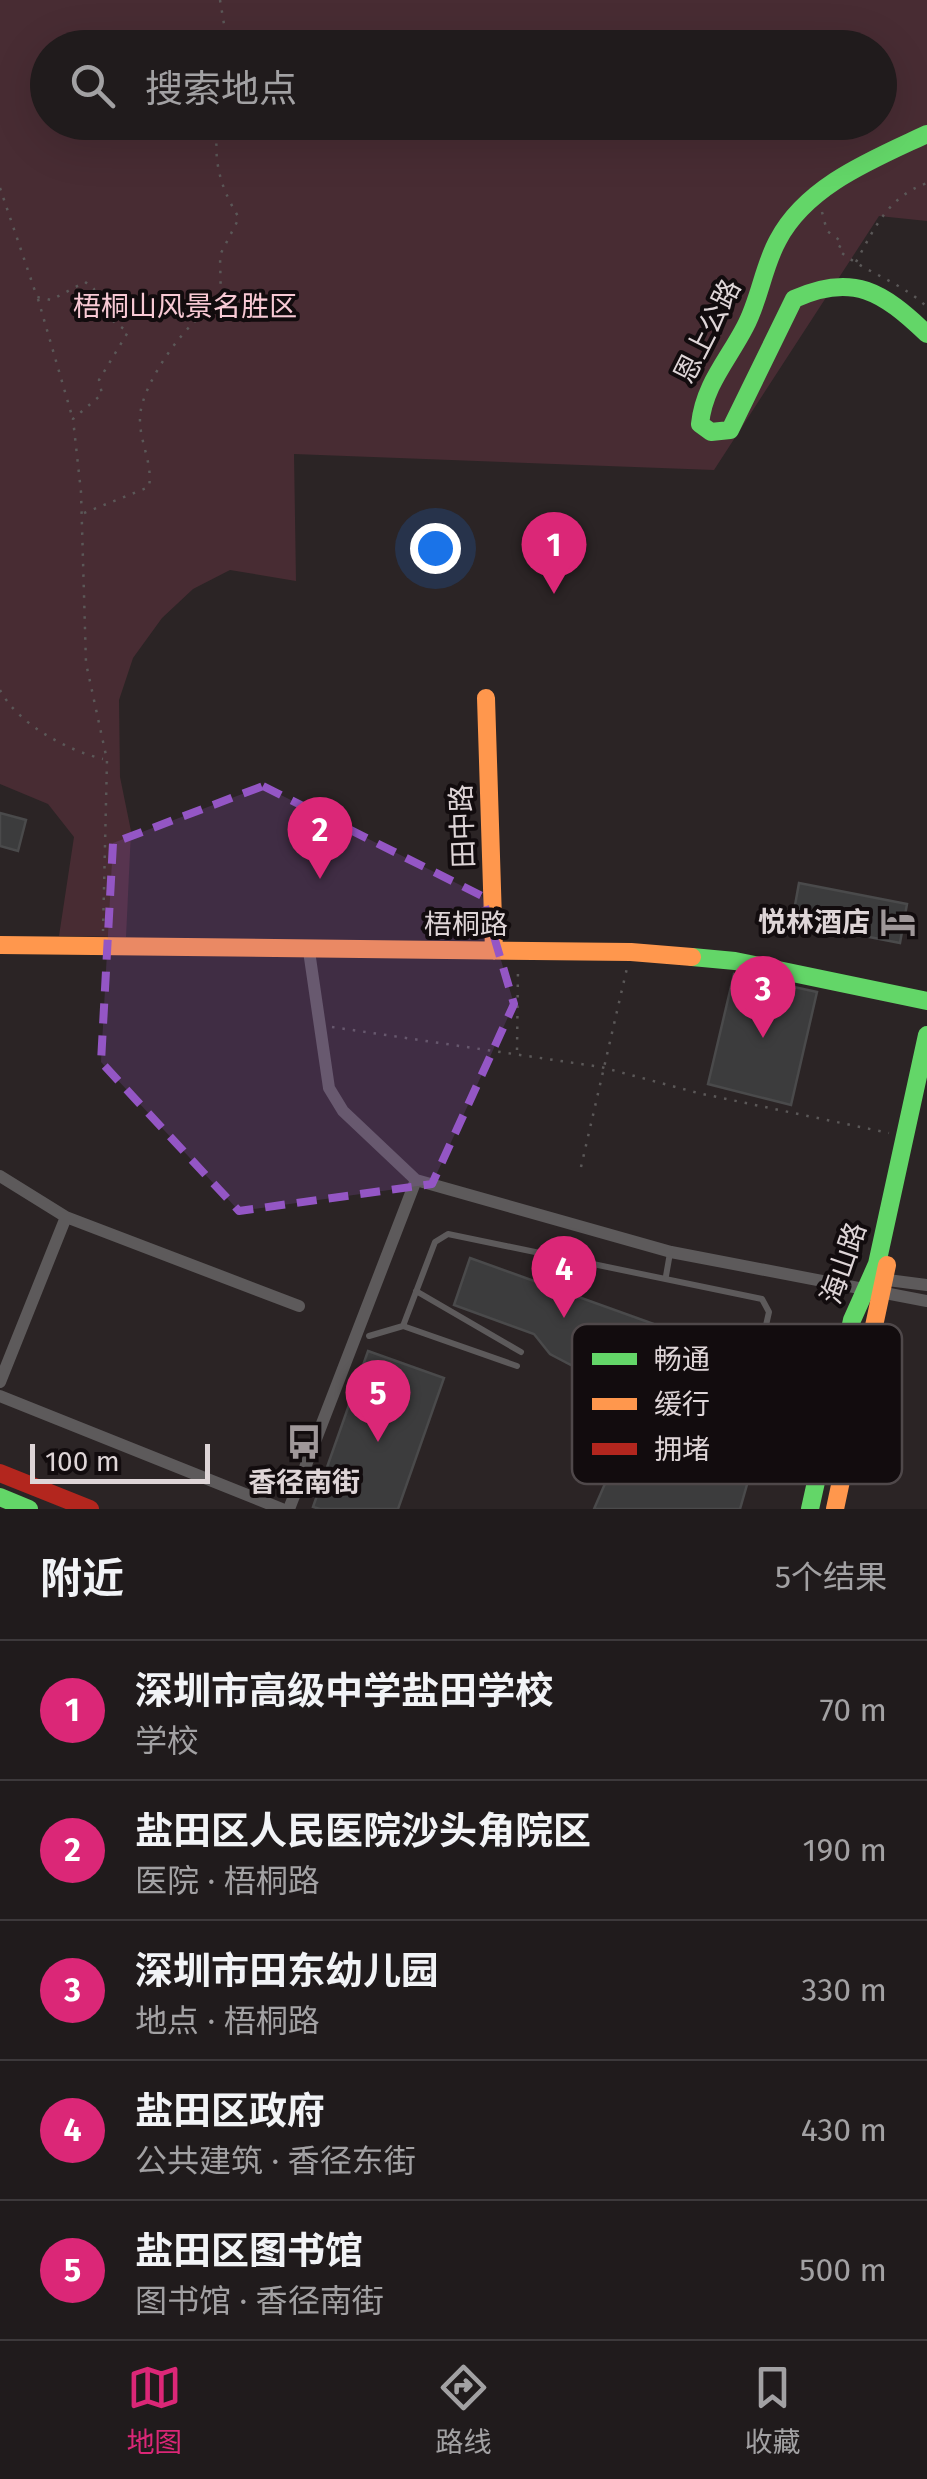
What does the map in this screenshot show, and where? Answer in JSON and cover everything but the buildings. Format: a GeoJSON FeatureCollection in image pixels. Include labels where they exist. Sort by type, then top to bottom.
{"type":"FeatureCollection","features":[{"type":"Feature","properties":{"kind":"street","name":"恩上公路"},"geometry":{"type":"LineString","coordinates":[[927,134],[862,164],[795,214],[778,238],[746,324],[700,403],[700,424],[712,432],[730,430],[794,299],[814,288],[848,282],[888,299],[927,334]]}},
{"type":"Feature","properties":{"kind":"street","name":"田中路"},"geometry":{"type":"LineString","coordinates":[[486,698],[494,951]]}},
{"type":"Feature","properties":{"kind":"street","name":"梧桐路"},"geometry":{"type":"LineString","coordinates":[[0,945],[631,952],[736,961],[927,1001]]}},
{"type":"Feature","properties":{"kind":"street"},"geometry":{"type":"LineString","coordinates":[[309,951],[324,1073],[344,1111],[416,1180],[671,1252],[828,1285],[927,1285]]}},
{"type":"Feature","properties":{"kind":"street","name":"海山路"},"geometry":{"type":"LineString","coordinates":[[869,1324],[927,1035]]}},
{"type":"Feature","properties":{"kind":"street","name":"海山路"},"geometry":{"type":"LineString","coordinates":[[851,1324],[876,1284],[927,1084]]}},
{"type":"Feature","properties":{"kind":"street"},"geometry":{"type":"LineString","coordinates":[[0,1176],[66,1217],[300,1306]]}},
{"type":"Feature","properties":{"kind":"street"},"geometry":{"type":"LineString","coordinates":[[0,1396],[285,1509],[416,1180]]}},
{"type":"Feature","properties":{"kind":"street"},"geometry":{"type":"LineString","coordinates":[[0,1382],[66,1217]]}},
{"type":"Feature","properties":{"kind":"street"},"geometry":{"type":"LineString","coordinates":[[876,1284],[927,1301]]}},
{"type":"Feature","properties":{"kind":"street"},"geometry":{"type":"LineString","coordinates":[[0,1473],[90,1509]]}},
{"type":"Feature","properties":{"kind":"street","name":"海山路"},"geometry":{"type":"LineString","coordinates":[[810,1509],[816,1484]]}},
{"type":"Feature","properties":{"kind":"street","name":"海山路"},"geometry":{"type":"LineString","coordinates":[[836,1509],[840,1484]]}},
{"type":"Feature","properties":{"kind":"street"},"geometry":{"type":"LineString","coordinates":[[0,1497],[29,1509]]}},
{"type":"Feature","properties":{"kind":"lane"},"geometry":{"type":"LineString","coordinates":[[404,1326],[435,1242],[448,1234],[666,1276],[762,1300],[770,1312],[767,1324]]}},
{"type":"Feature","properties":{"kind":"lane"},"geometry":{"type":"LineString","coordinates":[[666,1276],[671,1252]]}},
{"type":"Feature","properties":{"kind":"lane"},"geometry":{"type":"LineString","coordinates":[[416,1291],[521,1352]]}},
{"type":"Feature","properties":{"kind":"lane"},"geometry":{"type":"LineString","coordinates":[[369,1336],[404,1326],[516,1366]]}},
{"type":"Feature","properties":{"kind":"path"},"geometry":{"type":"LineString","coordinates":[[220,0],[225,30]]}},
{"type":"Feature","properties":{"kind":"path"},"geometry":{"type":"LineString","coordinates":[[82,514],[149,487],[152,472],[140,413],[159,368],[192,321],[205,308],[221,302],[220,255],[239,218],[223,192],[214,155],[216,140]]}},
{"type":"Feature","properties":{"kind":"path"},"geometry":{"type":"LineString","coordinates":[[856,264],[886,208],[906,190],[927,182]]}},
{"type":"Feature","properties":{"kind":"path"},"geometry":{"type":"LineString","coordinates":[[0,188],[73,419],[82,514],[86,664],[107,760],[104,936]]}},
{"type":"Feature","properties":{"kind":"path"},"geometry":{"type":"LineString","coordinates":[[818,197],[826,231],[842,242],[838,250],[856,264],[910,290],[927,308]]}},
{"type":"Feature","properties":{"kind":"path"},"geometry":{"type":"LineString","coordinates":[[37,298],[51,300],[85,282],[94,289],[94,307],[128,332],[99,380],[102,394],[73,419]]}},
{"type":"Feature","properties":{"kind":"path"},"geometry":{"type":"LineString","coordinates":[[0,690],[8,704]]}},
{"type":"Feature","properties":{"kind":"path"},"geometry":{"type":"LineString","coordinates":[[0,701],[76,752],[107,760]]}},
{"type":"Feature","properties":{"kind":"path"},"geometry":{"type":"LineString","coordinates":[[517,1052],[518,951]]}},
{"type":"Feature","properties":{"kind":"path"},"geometry":{"type":"LineString","coordinates":[[581,1167],[601,1067],[631,952]]}},
{"type":"Feature","properties":{"kind":"path"},"geometry":{"type":"LineString","coordinates":[[320,1025],[601,1067],[698,1093],[905,1136]]}},
{"type":"Feature","properties":{"kind":"highlighted area"},"geometry":{"type":"Polygon","coordinates":[[[263,786],[482,896],[514,1004],[432,1184],[239,1211],[101,1062],[113,843],[263,786]]]}},
{"type":"Feature","properties":{"kind":"green space","name":"梧桐山风景名胜区"},"geometry":{"type":"Polygon","coordinates":[[[0,0],[927,0],[927,221],[879,216],[714,470],[294,454],[296,581],[230,570],[193,589],[162,618],[133,658],[119,700],[120,777],[131,831],[126,937],[59,936],[74,837],[48,804],[0,784],[0,0]]]}},
{"type":"Feature","properties":{"kind":"traffic: fast"},"geometry":{"type":"LineString","coordinates":[[927,134],[844,176],[806,204],[791,221],[773,250],[745,327],[712,385],[700,424],[711,432],[730,430],[794,299],[833,287],[866,291],[896,307],[927,334]]}},
{"type":"Feature","properties":{"kind":"traffic: fast"},"geometry":{"type":"LineString","coordinates":[[692,957],[735,961],[927,1001]]}},
{"type":"Feature","properties":{"kind":"traffic: fast"},"geometry":{"type":"LineString","coordinates":[[851,1324],[877,1264],[927,1035]]}},
{"type":"Feature","properties":{"kind":"traffic: fast"},"geometry":{"type":"LineString","coordinates":[[810,1509],[816,1484]]}},
{"type":"Feature","properties":{"kind":"traffic: fast"},"geometry":{"type":"LineString","coordinates":[[0,1497],[29,1509]]}},
{"type":"Feature","properties":{"kind":"traffic: slow"},"geometry":{"type":"LineString","coordinates":[[486,698],[494,951]]}},
{"type":"Feature","properties":{"kind":"traffic: slow"},"geometry":{"type":"LineString","coordinates":[[0,945],[631,952],[692,957]]}},
{"type":"Feature","properties":{"kind":"traffic: slow"},"geometry":{"type":"LineString","coordinates":[[874,1324],[887,1265]]}},
{"type":"Feature","properties":{"kind":"traffic: slow"},"geometry":{"type":"LineString","coordinates":[[835,1509],[840,1484]]}},
{"type":"Feature","properties":{"kind":"traffic: jam"},"geometry":{"type":"LineString","coordinates":[[0,1473],[90,1509]]}},
{"type":"Feature","properties":{"kind":"place","name":"深圳市高级中学盐田学校"},"geometry":{"type":"Point","coordinates":[554,594]}},
{"type":"Feature","properties":{"kind":"place","name":"盐田区人民医院沙头角院区"},"geometry":{"type":"Point","coordinates":[320,879]}},
{"type":"Feature","properties":{"kind":"place","name":"悦林酒店"},"geometry":{"type":"Point","coordinates":[898,922]}},
{"type":"Feature","properties":{"kind":"place","name":"深圳市田东幼儿园"},"geometry":{"type":"Point","coordinates":[763,1038]}},
{"type":"Feature","properties":{"kind":"place","name":"盐田区政府"},"geometry":{"type":"Point","coordinates":[564,1318]}},
{"type":"Feature","properties":{"kind":"place","name":"香径南街"},"geometry":{"type":"Point","coordinates":[304,1442]}},
{"type":"Feature","properties":{"kind":"place","name":"盐田区图书馆"},"geometry":{"type":"Point","coordinates":[378,1442]}}]}
